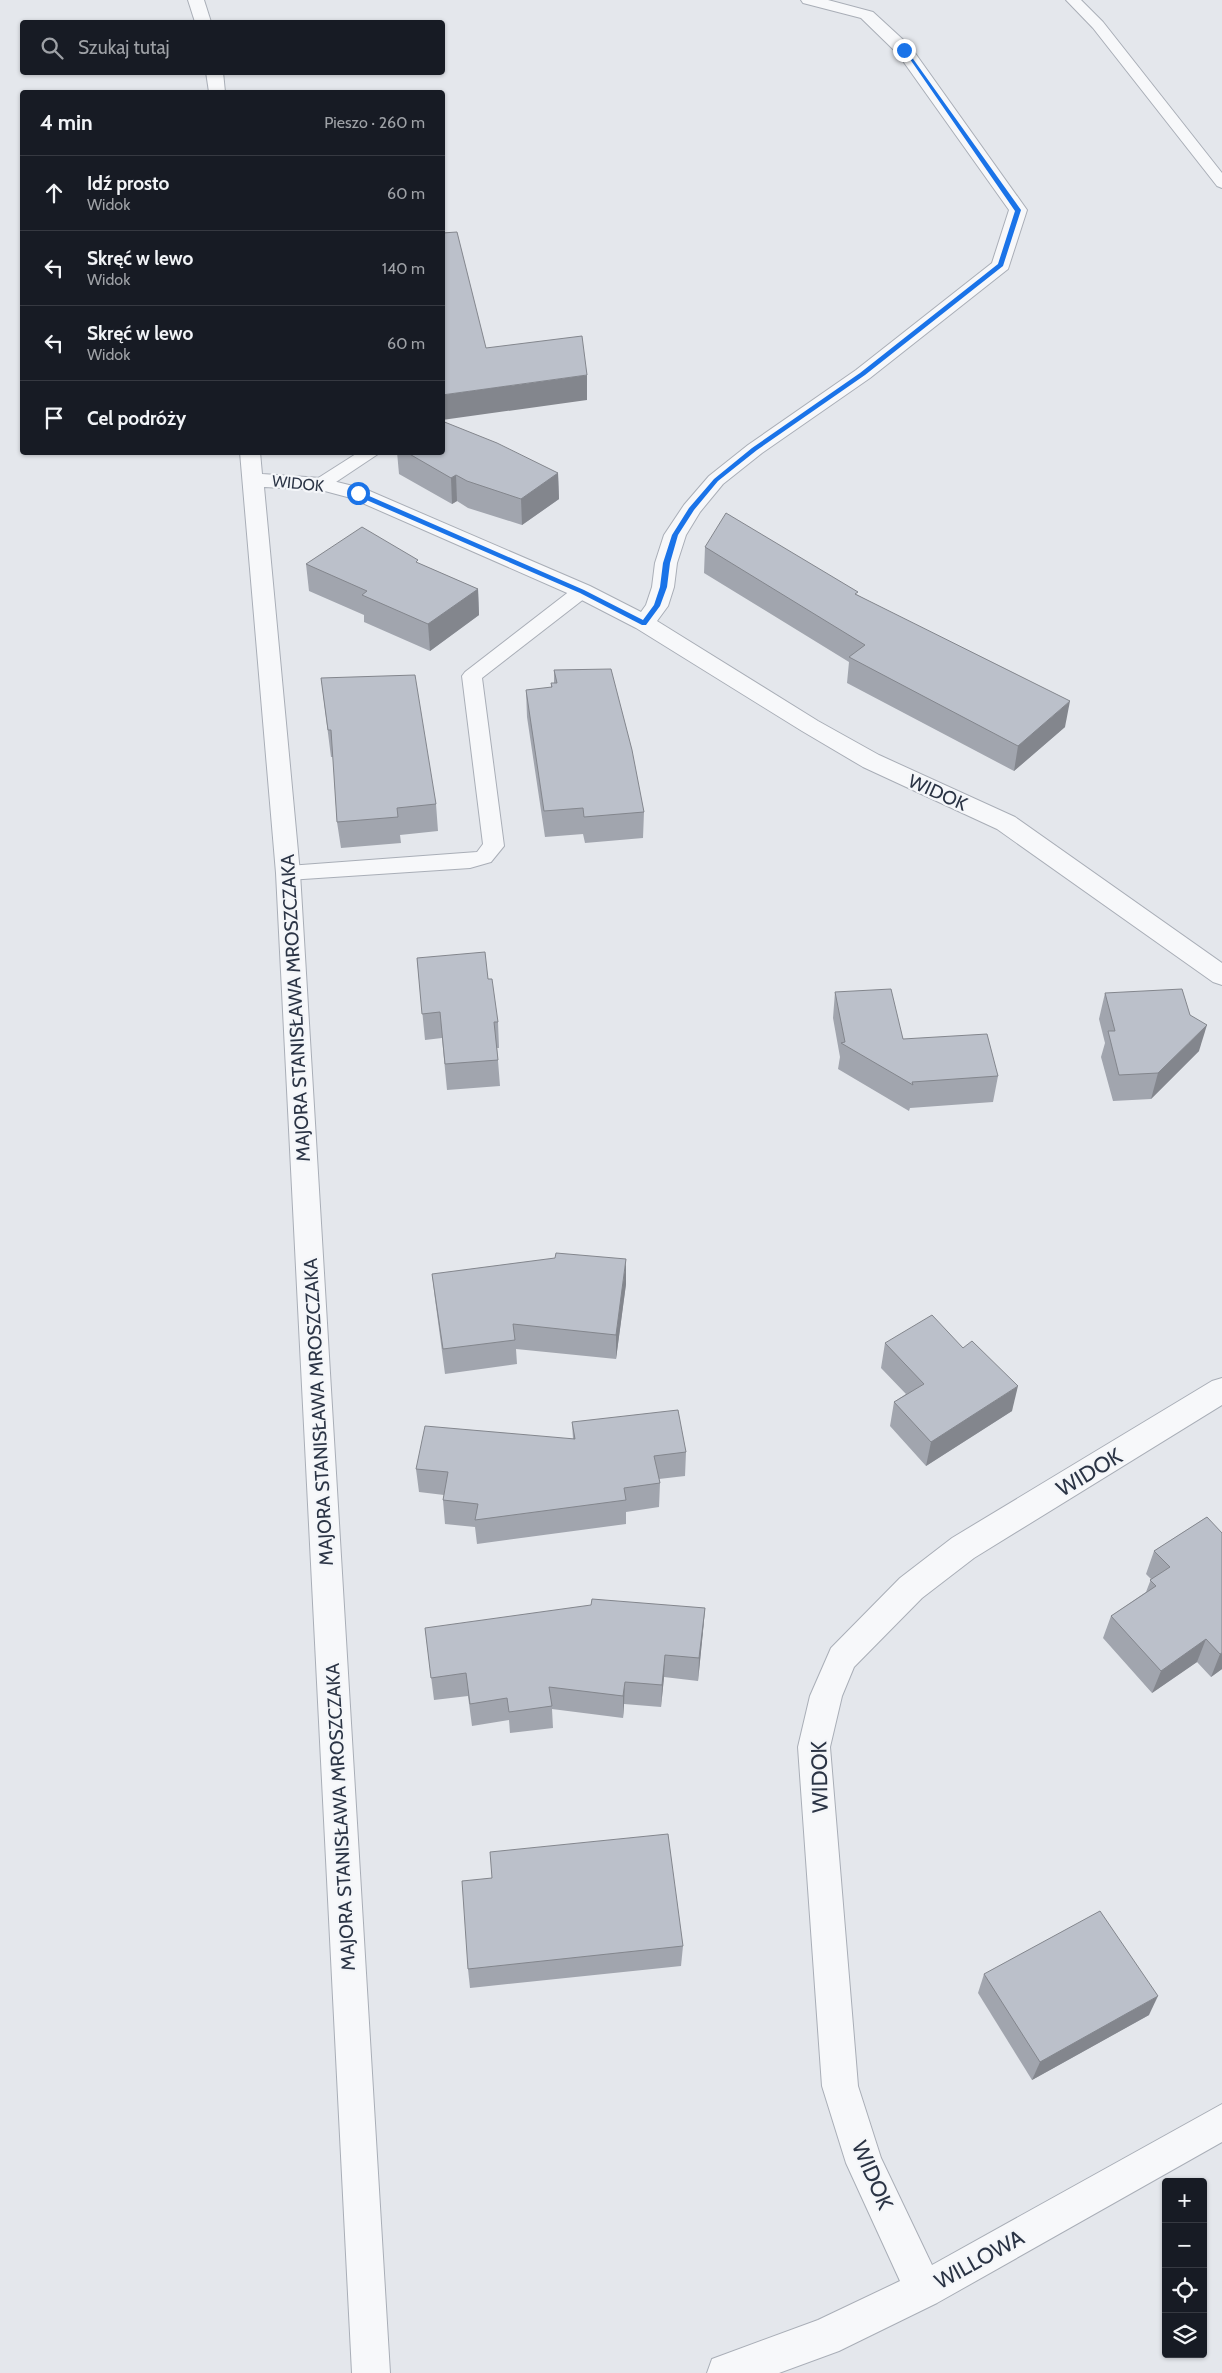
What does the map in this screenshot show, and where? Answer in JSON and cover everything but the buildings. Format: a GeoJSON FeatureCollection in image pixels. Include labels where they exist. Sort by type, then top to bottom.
{"type":"FeatureCollection","features":[{"type":"Feature","properties":{"kind":"street"},"geometry":{"type":"LineString","coordinates":[[196,0],[202,20]]}},
{"type":"Feature","properties":{"kind":"street"},"geometry":{"type":"LineString","coordinates":[[644,623],[657,606],[663,587],[666,563],[675,535],[691,509],[716,480],[755,449],[862,374],[1001,264],[1018,210],[904,50],[867,15],[809,0]]}},
{"type":"Feature","properties":{"kind":"street"},"geometry":{"type":"LineString","coordinates":[[214,75],[217,90]]}},
{"type":"Feature","properties":{"kind":"street","name":"WIDOK"},"geometry":{"type":"LineString","coordinates":[[251,466],[358,493],[582,591],[644,623],[810,726],[871,761],[1006,823],[1222,976]]}},
{"type":"Feature","properties":{"kind":"street","name":"MAJORA STANISŁAWA MROSZCZAKA"},"geometry":{"type":"LineString","coordinates":[[251,466],[288,873],[371,2373]]}},
{"type":"Feature","properties":{"kind":"street","name":"WIDOK"},"geometry":{"type":"LineString","coordinates":[[924,2290],[864,2163],[840,2086],[814,1747],[826,1696],[842,1658],[912,1588],[963,1548],[1222,1390]]}},
{"type":"Feature","properties":{"kind":"street","name":"WILLOWA"},"geometry":{"type":"LineString","coordinates":[[726,2373],[825,2336],[924,2290],[1222,2122]]}},
{"type":"Feature","properties":{"kind":"lane"},"geometry":{"type":"LineString","coordinates":[[1073,0],[1098,25],[1222,183]]}},
{"type":"Feature","properties":{"kind":"lane"},"geometry":{"type":"LineString","coordinates":[[321,484],[367,455]]}},
{"type":"Feature","properties":{"kind":"lane"},"geometry":{"type":"LineString","coordinates":[[288,873],[470,861],[484,856],[494,846],[472,676],[582,591]]}},
{"type":"Feature","properties":{"kind":"route"},"geometry":{"type":"LineString","coordinates":[[358,493],[582,591],[644,623],[657,606],[663,587],[666,563],[675,535],[691,509],[716,480],[755,449],[862,374],[1001,264],[1018,210],[904,50]]}}]}
